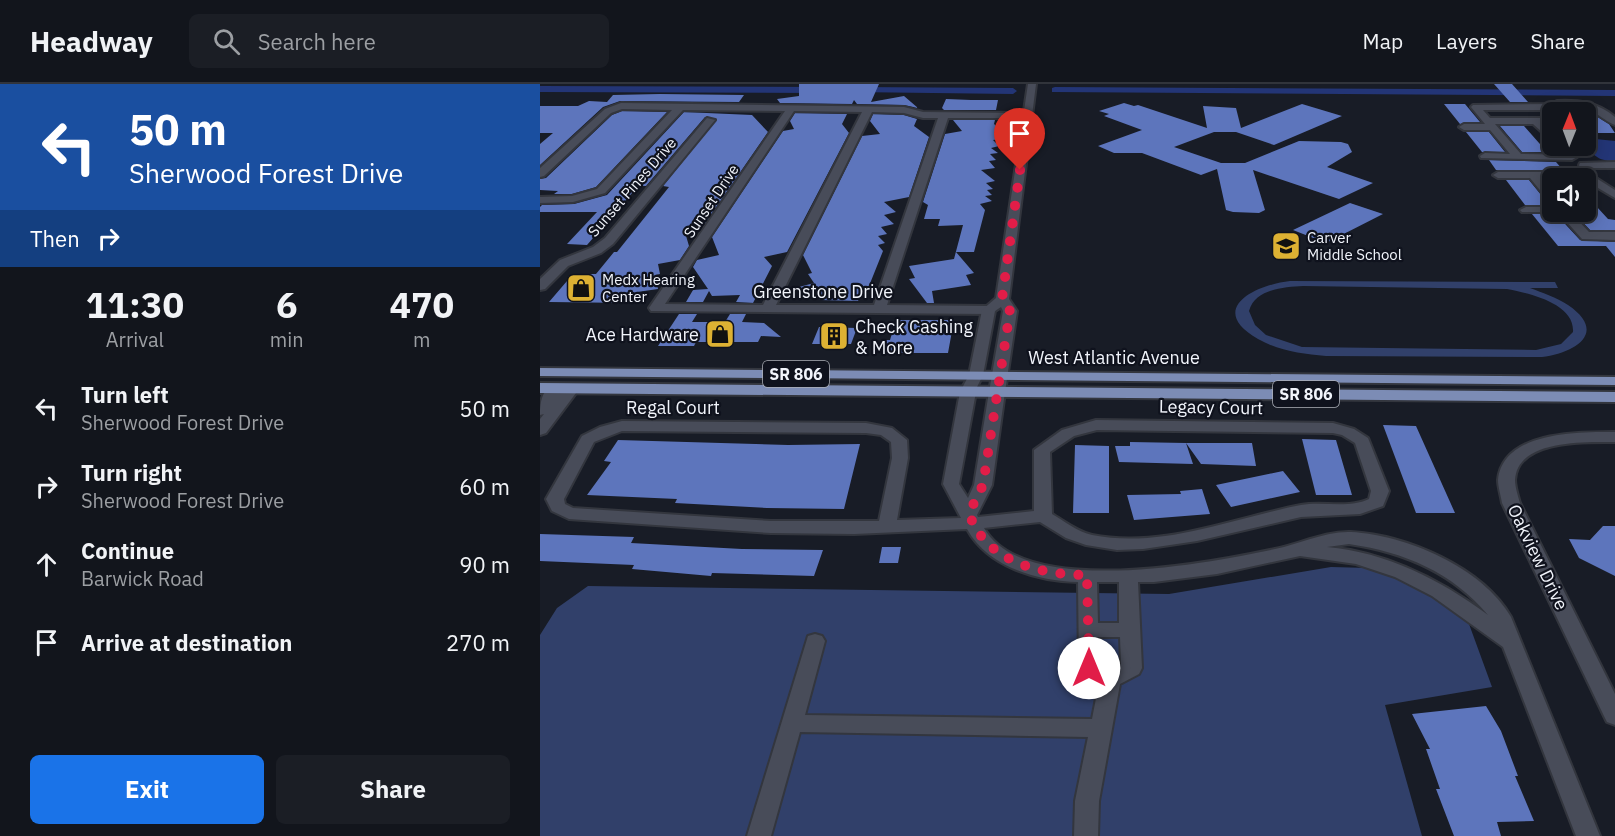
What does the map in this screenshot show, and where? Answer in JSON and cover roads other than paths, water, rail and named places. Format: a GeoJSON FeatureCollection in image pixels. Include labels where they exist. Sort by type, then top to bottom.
{"type":"FeatureCollection","features":[{"type":"Feature","properties":{"kind":"main road","name":"West Atlantic Avenue"},"geometry":{"type":"LineString","coordinates":[[540,372],[976,375],[999,384],[1615,397]]}},
{"type":"Feature","properties":{"kind":"main road","name":"West Atlantic Avenue"},"geometry":{"type":"LineString","coordinates":[[556,389],[968,392],[999,384],[1615,381]]}},
{"type":"Feature","properties":{"kind":"street"},"geometry":{"type":"LineString","coordinates":[[1032,84],[1002,299],[989,310],[976,375],[968,392],[951,484],[989,545],[1018,563],[1057,574],[1128,576],[1186,574],[1300,550],[1356,557],[1412,575],[1462,604],[1509,642],[1588,836]]}},
{"type":"Feature","properties":{"kind":"street"},"geometry":{"type":"LineString","coordinates":[[540,174],[608,111],[632,105],[790,110],[904,110],[916,114],[944,115],[1028,115]]}},
{"type":"Feature","properties":{"kind":"street"},"geometry":{"type":"LineString","coordinates":[[540,200],[573,199],[601,191],[681,106]]}},
{"type":"Feature","properties":{"kind":"street"},"geometry":{"type":"LineString","coordinates":[[1596,106],[1615,122]]}},
{"type":"Feature","properties":{"kind":"street"},"geometry":{"type":"LineString","coordinates":[[1518,157],[1476,107],[1542,109]]}},
{"type":"Feature","properties":{"kind":"street","name":"Sunset Drive"},"geometry":{"type":"LineString","coordinates":[[656,308],[790,110]]}},
{"type":"Feature","properties":{"kind":"street"},"geometry":{"type":"LineString","coordinates":[[767,309],[868,110]]}},
{"type":"Feature","properties":{"kind":"street"},"geometry":{"type":"LineString","coordinates":[[1603,111],[1615,111]]}},
{"type":"Feature","properties":{"kind":"street"},"geometry":{"type":"LineString","coordinates":[[879,310],[944,115]]}},
{"type":"Feature","properties":{"kind":"street","name":"Sunset Pines Drive"},"geometry":{"type":"LineString","coordinates":[[540,286],[564,263],[597,250],[609,241],[710,120]]}},
{"type":"Feature","properties":{"kind":"street"},"geometry":{"type":"LineString","coordinates":[[1536,121],[1542,127]]}},
{"type":"Feature","properties":{"kind":"street"},"geometry":{"type":"LineString","coordinates":[[1464,127],[1542,121]]}},
{"type":"Feature","properties":{"kind":"street"},"geometry":{"type":"LineString","coordinates":[[1485,156],[1572,157],[1584,168]]}},
{"type":"Feature","properties":{"kind":"street"},"geometry":{"type":"LineString","coordinates":[[1596,168],[1615,165]]}},
{"type":"Feature","properties":{"kind":"street"},"geometry":{"type":"LineString","coordinates":[[1498,175],[1542,174]]}},
{"type":"Feature","properties":{"kind":"street"},"geometry":{"type":"LineString","coordinates":[[1533,175],[1542,186]]}},
{"type":"Feature","properties":{"kind":"street"},"geometry":{"type":"LineString","coordinates":[[1596,183],[1615,195]]}},
{"type":"Feature","properties":{"kind":"street"},"geometry":{"type":"LineString","coordinates":[[1526,210],[1542,210]]}},
{"type":"Feature","properties":{"kind":"street"},"geometry":{"type":"LineString","coordinates":[[1573,222],[1598,250]]}},
{"type":"Feature","properties":{"kind":"street"},"geometry":{"type":"LineString","coordinates":[[1586,236],[1615,236]]}},
{"type":"Feature","properties":{"kind":"street"},"geometry":{"type":"LineString","coordinates":[[971,518],[983,485],[1010,311],[1002,299]]}},
{"type":"Feature","properties":{"kind":"street","name":"Greenstone Drive"},"geometry":{"type":"LineString","coordinates":[[656,308],[989,310]]}},
{"type":"Feature","properties":{"kind":"street"},"geometry":{"type":"LineString","coordinates":[[540,410],[556,389]]}},
{"type":"Feature","properties":{"kind":"street"},"geometry":{"type":"LineString","coordinates":[[540,430],[556,389]]}},
{"type":"Feature","properties":{"kind":"street","name":"Legacy Court"},"geometry":{"type":"LineString","coordinates":[[1096,425],[1333,428],[1348,432],[1362,441],[1380,491],[1377,502],[1367,508],[1325,507],[1302,510],[1218,531],[1142,543],[1091,541],[1058,526],[1043,516],[1042,450],[1068,433],[1096,425]]}},
{"type":"Feature","properties":{"kind":"street","name":"Regal Court"},"geometry":{"type":"LineString","coordinates":[[887,526],[900,459],[899,440],[886,431],[866,428],[622,426],[606,430],[588,439],[555,499],[558,507],[569,513],[771,527],[887,526],[971,518]]}},
{"type":"Feature","properties":{"kind":"street","name":"Oakview Drive"},"geometry":{"type":"LineString","coordinates":[[1615,437],[1566,438],[1536,445],[1515,459],[1506,479],[1511,503],[1615,716]]}},
{"type":"Feature","properties":{"kind":"street"},"geometry":{"type":"LineString","coordinates":[[971,518],[1043,516]]}},
{"type":"Feature","properties":{"kind":"street"},"geometry":{"type":"LineString","coordinates":[[1087,575],[1089,668],[1110,680]]}},
{"type":"Feature","properties":{"kind":"street"},"geometry":{"type":"LineString","coordinates":[[1086,836],[1087,801],[1110,680],[1132,668],[1128,576]]}},
{"type":"Feature","properties":{"kind":"street"},"geometry":{"type":"LineString","coordinates":[[1089,630],[1129,630]]}},
{"type":"Feature","properties":{"kind":"street"},"geometry":{"type":"LineString","coordinates":[[759,836],[815,641]]}},
{"type":"Feature","properties":{"kind":"street"},"geometry":{"type":"LineString","coordinates":[[792,723],[1100,728]]}},
{"type":"Feature","properties":{"kind":"waterway"},"geometry":{"type":"LineString","coordinates":[[540,89],[820,90]]}},
{"type":"Feature","properties":{"kind":"waterway"},"geometry":{"type":"LineString","coordinates":[[855,90],[1013,91]]}},
{"type":"Feature","properties":{"kind":"waterway"},"geometry":{"type":"LineString","coordinates":[[1055,90],[1615,93]]}},
{"type":"Feature","properties":{"kind":"place","name":"Carver Middle School"},"geometry":{"type":"Point","coordinates":[1286,246]}},
{"type":"Feature","properties":{"kind":"place","name":"Medx Hearing Center"},"geometry":{"type":"Point","coordinates":[581,288]}},
{"type":"Feature","properties":{"kind":"place","name":"Ace Hardware"},"geometry":{"type":"Point","coordinates":[720,334]}},
{"type":"Feature","properties":{"kind":"place","name":"Check Cashing & More"},"geometry":{"type":"Point","coordinates":[834,336]}}]}
